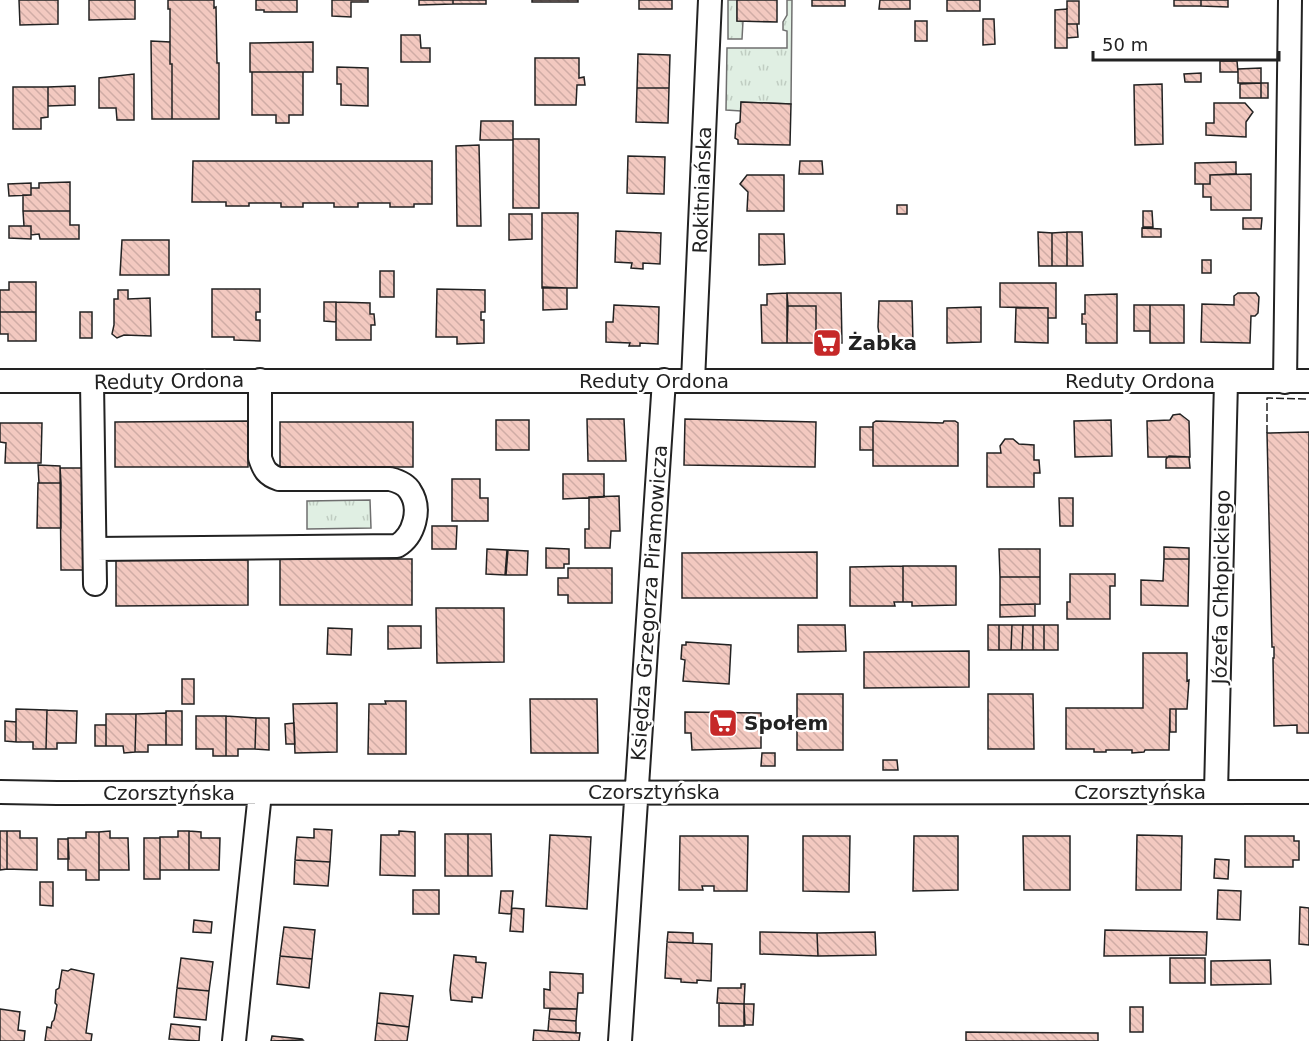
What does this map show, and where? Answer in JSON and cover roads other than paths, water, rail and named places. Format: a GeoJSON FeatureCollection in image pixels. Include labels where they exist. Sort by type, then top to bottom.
{"type":"FeatureCollection","features":[{"type":"Feature","properties":{"kind":"street","name":"Rokitniańska"},"geometry":{"type":"LineString","coordinates":[[693,381],[710,0]]}},
{"type":"Feature","properties":{"kind":"street"},"geometry":{"type":"LineString","coordinates":[[1285,381],[1298,147],[1290,0]]}},
{"type":"Feature","properties":{"kind":"street"},"geometry":{"type":"LineString","coordinates":[[95,549],[397,546],[405,541],[414,523],[415,502],[410,490],[401,483],[390,479],[279,479],[270,476],[264,470],[260,458],[260,380]]}},
{"type":"Feature","properties":{"kind":"street","name":"Księdza Grzegorza Piramowicza"},"geometry":{"type":"LineString","coordinates":[[620,1041],[664,380]]}},
{"type":"Feature","properties":{"kind":"street","name":"Reduty Ordona"},"geometry":{"type":"LineString","coordinates":[[0,381],[1309,381]]}},
{"type":"Feature","properties":{"kind":"street","name":"Józefa Chłopickiego"},"geometry":{"type":"LineString","coordinates":[[1216,792],[1226,381]]}},
{"type":"Feature","properties":{"kind":"street"},"geometry":{"type":"LineString","coordinates":[[92,382],[95,584]]}},
{"type":"Feature","properties":{"kind":"street","name":"Czorsztyńska"},"geometry":{"type":"LineString","coordinates":[[0,792],[260,794],[1309,792]]}},
{"type":"Feature","properties":{"kind":"street"},"geometry":{"type":"LineString","coordinates":[[234,1041],[260,794]]}},
{"type":"Feature","properties":{"kind":"place","name":"Żabka"},"geometry":{"type":"Point","coordinates":[827,343]}},
{"type":"Feature","properties":{"kind":"place","name":"Społem"},"geometry":{"type":"Point","coordinates":[723,723]}}]}
